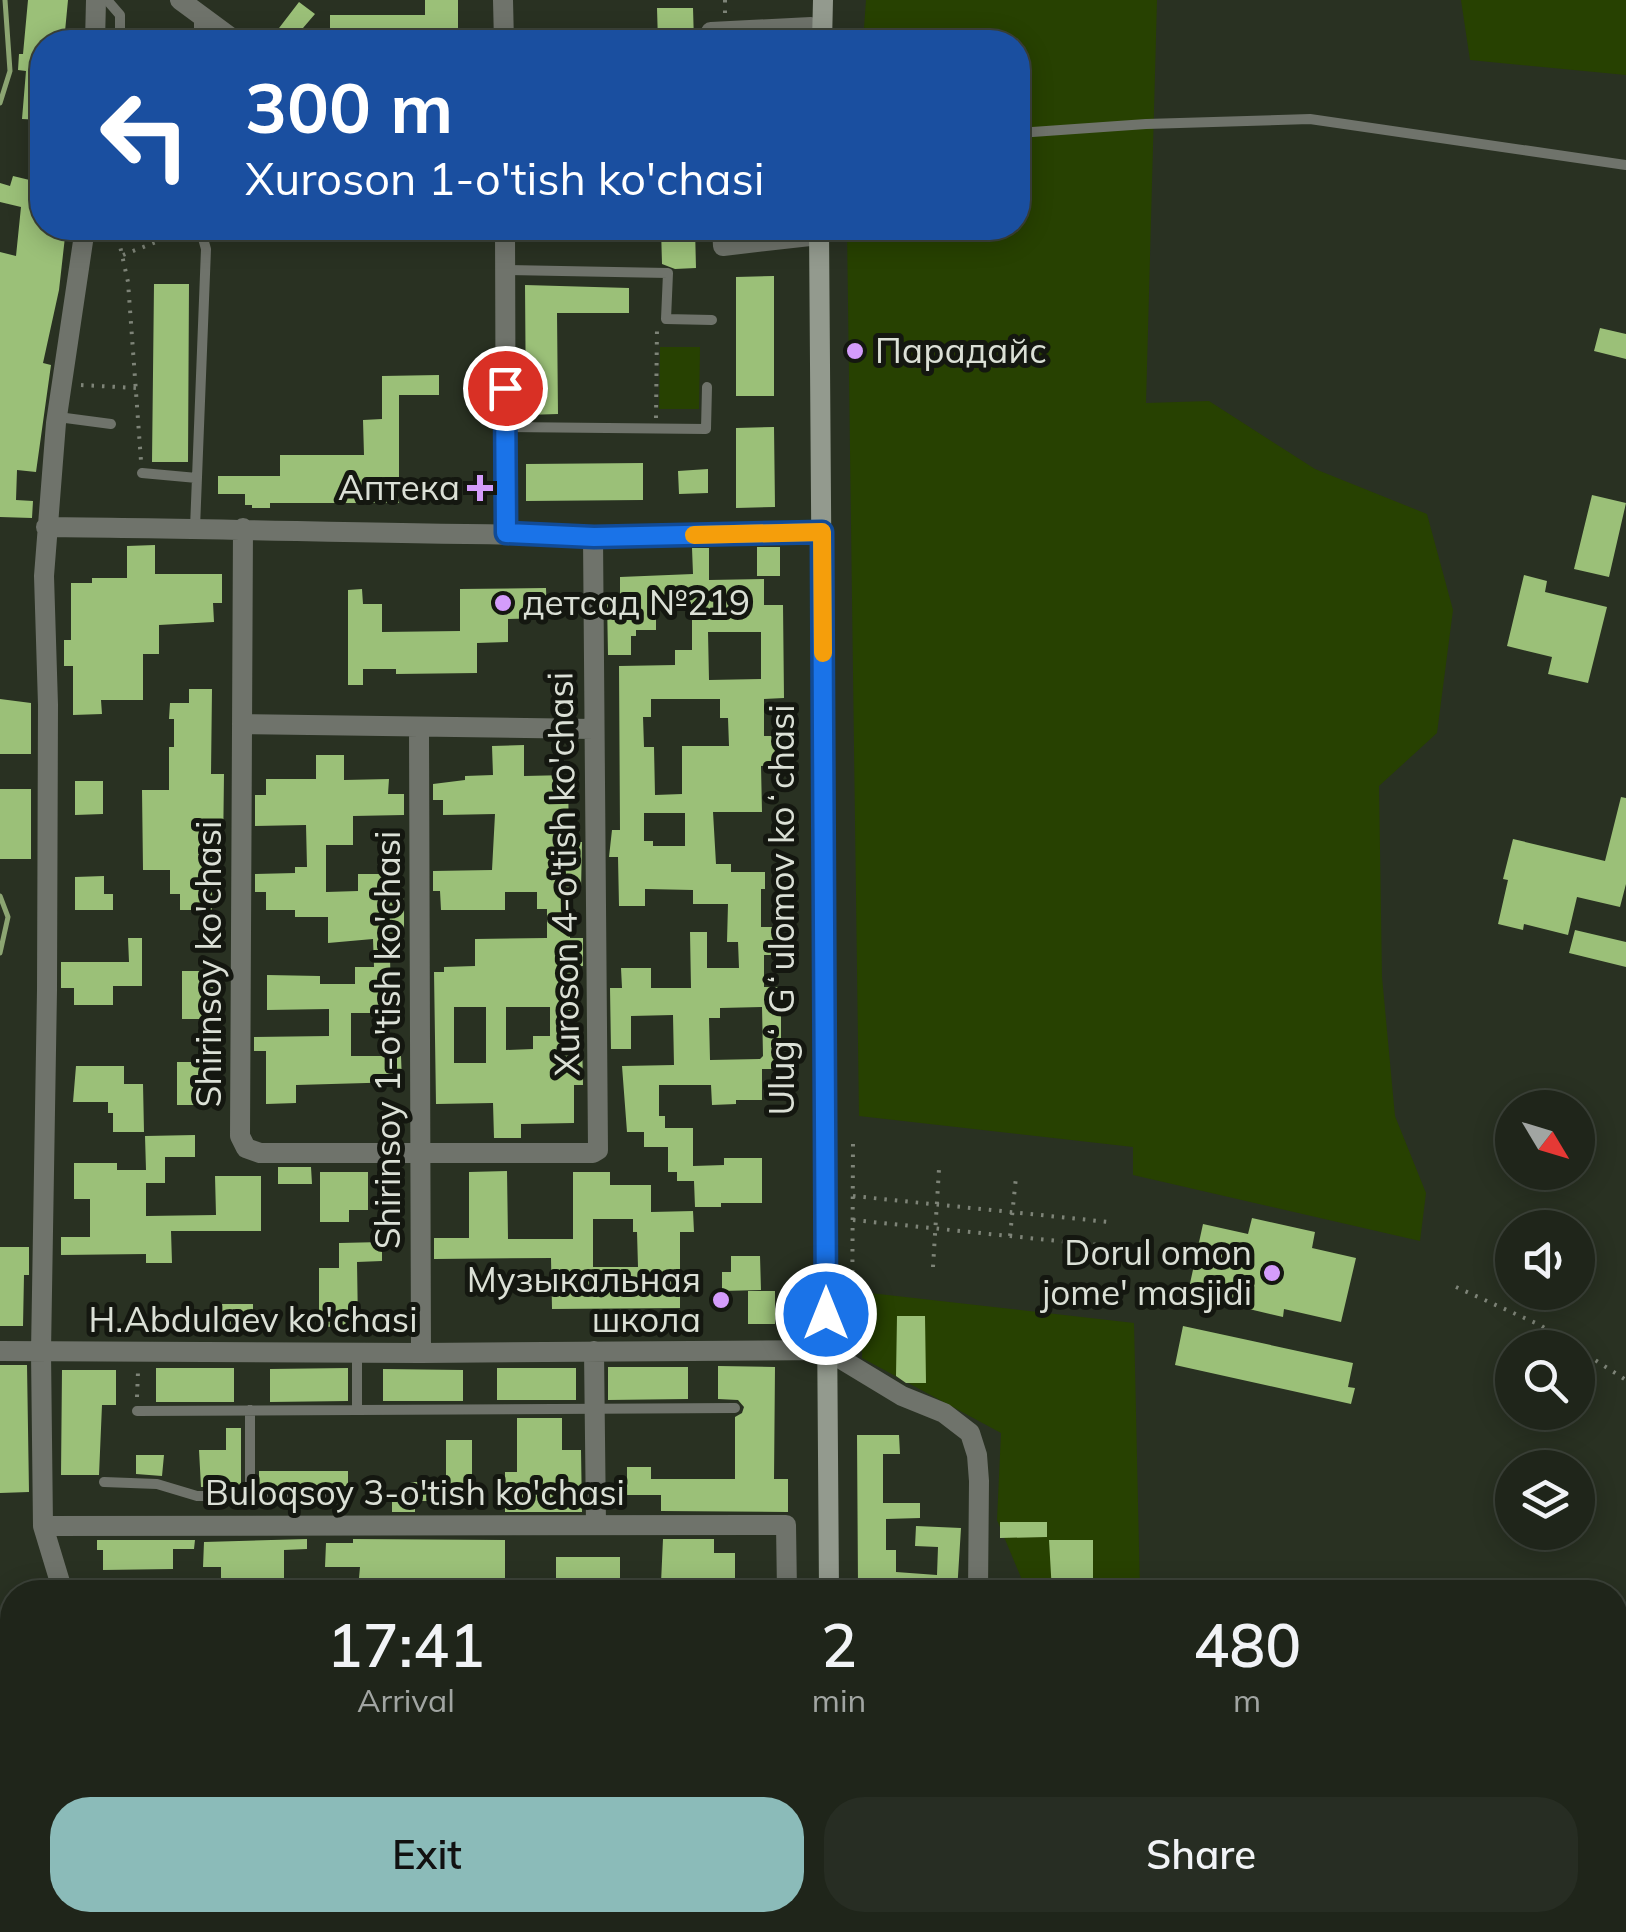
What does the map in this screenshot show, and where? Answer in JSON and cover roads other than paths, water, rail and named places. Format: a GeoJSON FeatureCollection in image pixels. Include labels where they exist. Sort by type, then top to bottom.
{"type":"FeatureCollection","features":[{"type":"Feature","properties":{"kind":"main road"},"geometry":{"type":"LineString","coordinates":[[812,0],[814,30]]}},
{"type":"Feature","properties":{"kind":"main road"},"geometry":{"type":"LineString","coordinates":[[817,30],[823,0]]}},
{"type":"Feature","properties":{"kind":"main road","name":"Ulugʻ Gʻulomov koʻchasi"},"geometry":{"type":"LineString","coordinates":[[813,240],[826,1580]]}},
{"type":"Feature","properties":{"kind":"street"},"geometry":{"type":"LineString","coordinates":[[95,30],[96,0]]}},
{"type":"Feature","properties":{"kind":"street"},"geometry":{"type":"LineString","coordinates":[[180,0],[221,30]]}},
{"type":"Feature","properties":{"kind":"street"},"geometry":{"type":"LineString","coordinates":[[503,0],[504,30]]}},
{"type":"Feature","properties":{"kind":"street"},"geometry":{"type":"LineString","coordinates":[[60,1580],[44,1526],[40,1352],[48,990],[46,528],[57,417],[83,240]]}},
{"type":"Feature","properties":{"kind":"street"},"geometry":{"type":"LineString","coordinates":[[504,240],[506,533]]}},
{"type":"Feature","properties":{"kind":"street"},"geometry":{"type":"LineString","coordinates":[[723,240],[724,246],[757,240]]}},
{"type":"Feature","properties":{"kind":"street"},"geometry":{"type":"LineString","coordinates":[[46,528],[244,528],[594,537],[817,532]]}},
{"type":"Feature","properties":{"kind":"street","name":"Shirinsoy ko'chasi"},"geometry":{"type":"LineString","coordinates":[[244,528],[242,1142],[260,1154],[598,1150]]}},
{"type":"Feature","properties":{"kind":"street","name":"Xuroson 4-o'tish ko'chasi"},"geometry":{"type":"LineString","coordinates":[[594,537],[598,1150]]}},
{"type":"Feature","properties":{"kind":"street"},"geometry":{"type":"LineString","coordinates":[[242,724],[594,730]]}},
{"type":"Feature","properties":{"kind":"street","name":"Shirinsoy 1-o'tish ko'chasi"},"geometry":{"type":"LineString","coordinates":[[419,727],[421,1353]]}},
{"type":"Feature","properties":{"kind":"street"},"geometry":{"type":"LineString","coordinates":[[822,1350],[902,1396],[944,1413],[970,1433],[977,1455],[979,1580]]}},
{"type":"Feature","properties":{"kind":"street","name":"H.Abdulaev ko'chasi"},"geometry":{"type":"LineString","coordinates":[[0,1351],[822,1350]]}},
{"type":"Feature","properties":{"kind":"street"},"geometry":{"type":"LineString","coordinates":[[594,1352],[596,1525]]}},
{"type":"Feature","properties":{"kind":"street","name":"Buloqsoy 3-o'tish ko'chasi"},"geometry":{"type":"LineString","coordinates":[[44,1526],[786,1524],[787,1580]]}},
{"type":"Feature","properties":{"kind":"lane"},"geometry":{"type":"LineString","coordinates":[[107,0],[120,15],[120,30]]}},
{"type":"Feature","properties":{"kind":"lane"},"geometry":{"type":"LineString","coordinates":[[199,14],[199,30]]}},
{"type":"Feature","properties":{"kind":"lane"},"geometry":{"type":"LineString","coordinates":[[1030,132],[1310,119],[1626,165]]}},
{"type":"Feature","properties":{"kind":"lane"},"geometry":{"type":"LineString","coordinates":[[195,528],[206,249],[202,240]]}},
{"type":"Feature","properties":{"kind":"lane"},"geometry":{"type":"LineString","coordinates":[[504,270],[668,273],[666,320],[712,320]]}},
{"type":"Feature","properties":{"kind":"lane"},"geometry":{"type":"LineString","coordinates":[[506,427],[706,429],[707,387]]}},
{"type":"Feature","properties":{"kind":"lane"},"geometry":{"type":"LineString","coordinates":[[57,417],[111,424]]}},
{"type":"Feature","properties":{"kind":"lane"},"geometry":{"type":"LineString","coordinates":[[142,473],[197,478]]}},
{"type":"Feature","properties":{"kind":"lane"},"geometry":{"type":"LineString","coordinates":[[356,1410],[357,1353]]}},
{"type":"Feature","properties":{"kind":"lane"},"geometry":{"type":"LineString","coordinates":[[137,1411],[735,1408]]}},
{"type":"Feature","properties":{"kind":"lane"},"geometry":{"type":"LineString","coordinates":[[250,1410],[250,1496]]}},
{"type":"Feature","properties":{"kind":"lane"},"geometry":{"type":"LineString","coordinates":[[104,1482],[157,1484],[197,1496],[340,1495]]}},
{"type":"Feature","properties":{"kind":"waterway"},"geometry":{"type":"LineString","coordinates":[[0,103],[10,71],[5,0]]}},
{"type":"Feature","properties":{"kind":"waterway"},"geometry":{"type":"LineString","coordinates":[[0,896],[8,917],[0,953]]}},
{"type":"Feature","properties":{"kind":"place","name":"Парадайс"},"geometry":{"type":"Point","coordinates":[855,351]}},
{"type":"Feature","properties":{"kind":"place","name":"Аптека"},"geometry":{"type":"Point","coordinates":[480,488]}},
{"type":"Feature","properties":{"kind":"place","name":"детсад №219"},"geometry":{"type":"Point","coordinates":[503,603]}},
{"type":"Feature","properties":{"kind":"place","name":"Dorul omon jome' masjidi"},"geometry":{"type":"Point","coordinates":[1272,1273]}},
{"type":"Feature","properties":{"kind":"place","name":"Музыкальная школа"},"geometry":{"type":"Point","coordinates":[721,1300]}}]}
